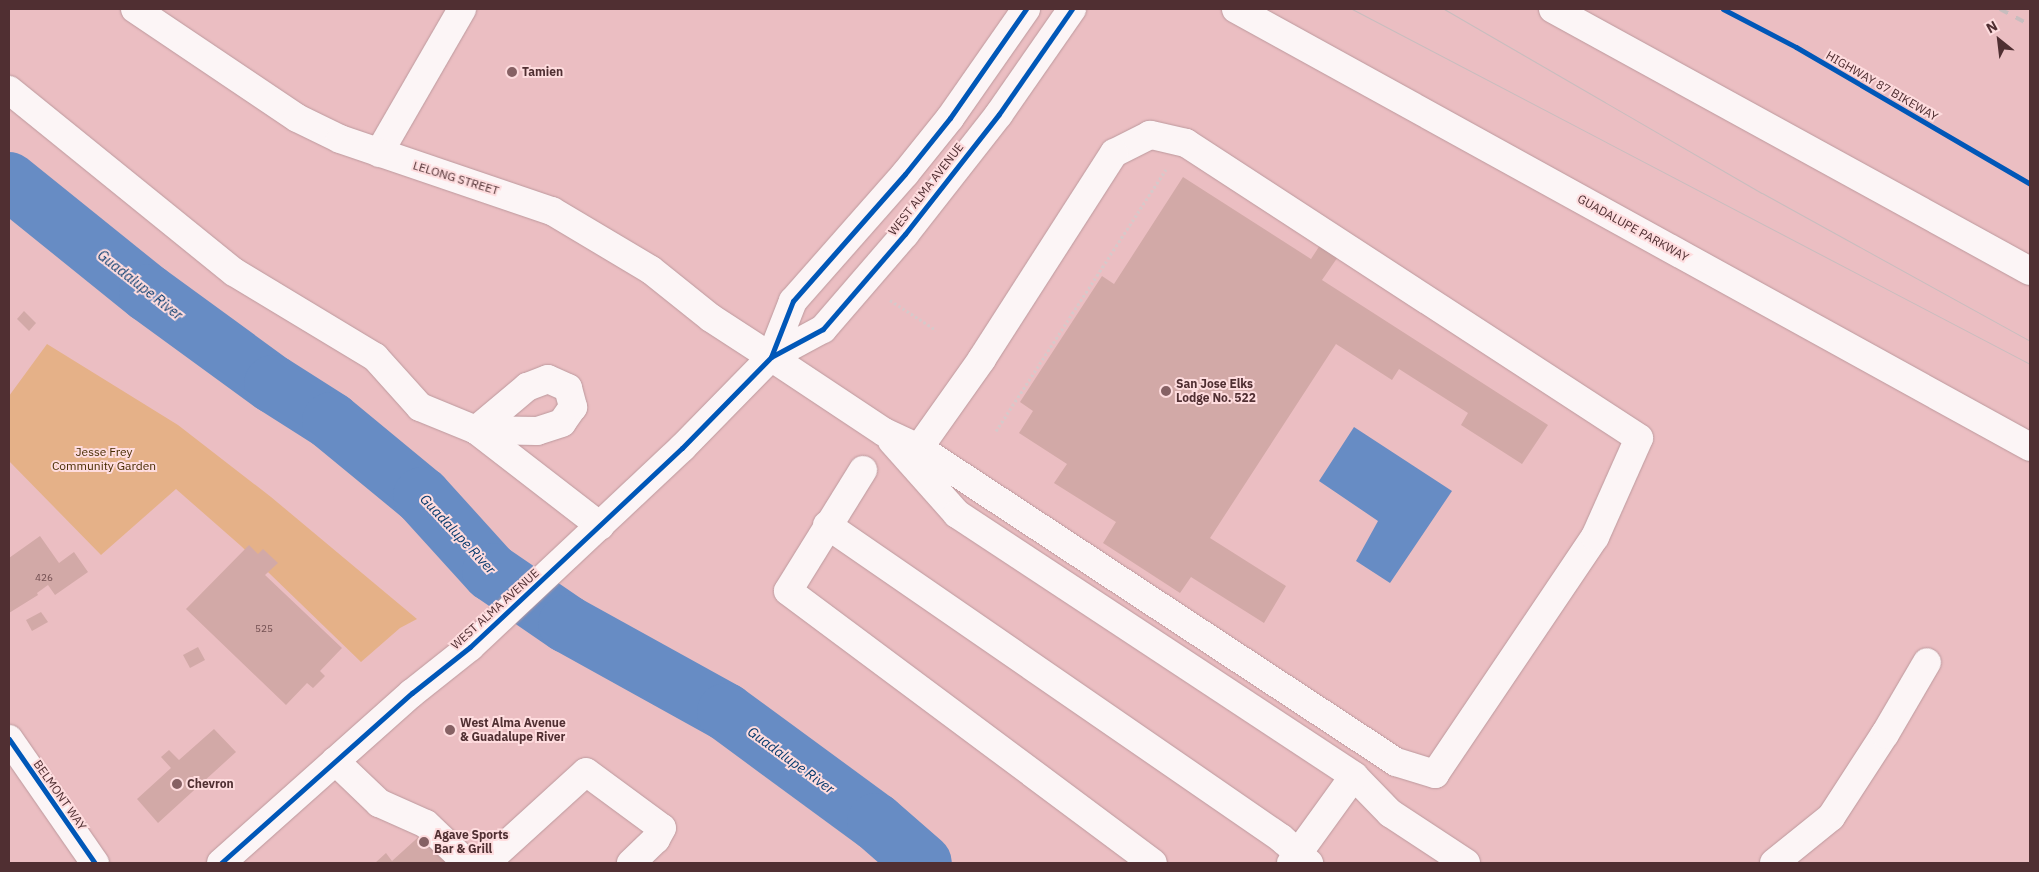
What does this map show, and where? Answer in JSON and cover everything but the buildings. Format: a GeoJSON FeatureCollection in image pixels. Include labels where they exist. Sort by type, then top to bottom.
{"type":"FeatureCollection","features":[{"type":"Feature","properties":{"kind":"main road","name":"LELONG STREET"},"geometry":{"type":"LineString","coordinates":[[135,9],[297,118],[379,153],[552,211],[651,270],[711,318],[884,432]]}},
{"type":"Feature","properties":{"kind":"main road"},"geometry":{"type":"LineString","coordinates":[[379,153],[462,9]]}},
{"type":"Feature","properties":{"kind":"main road","name":"WEST ALMA AVENUE"},"geometry":{"type":"LineString","coordinates":[[771,357],[793,301],[911,167],[1026,9]]}},
{"type":"Feature","properties":{"kind":"main road","name":"WEST ALMA AVENUE"},"geometry":{"type":"LineString","coordinates":[[221,863],[335,761],[470,647],[682,448],[771,357],[823,329],[905,234],[999,114],[1072,9]]}},
{"type":"Feature","properties":{"kind":"main road","name":"GUADALUPE PARKWAY"},"geometry":{"type":"LineString","coordinates":[[1236,9],[2030,447]]}},
{"type":"Feature","properties":{"kind":"main road"},"geometry":{"type":"LineString","coordinates":[[1553,9],[2030,271]]}},
{"type":"Feature","properties":{"kind":"main road"},"geometry":{"type":"LineString","coordinates":[[9,90],[234,272],[375,357],[420,407],[476,430],[594,531]]}},
{"type":"Feature","properties":{"kind":"main road"},"geometry":{"type":"LineString","coordinates":[[884,432],[919,448],[1396,762],[1435,774],[1595,537],[1639,438],[1186,143],[1150,135],[1114,153],[982,359],[919,448]]}},
{"type":"Feature","properties":{"kind":"main road"},"geometry":{"type":"LineString","coordinates":[[884,432],[957,514],[1354,776],[1390,813],[1466,863]]}},
{"type":"Feature","properties":{"kind":"main road"},"geometry":{"type":"LineString","coordinates":[[863,470],[827,525],[788,591],[1153,863]]}},
{"type":"Feature","properties":{"kind":"main road"},"geometry":{"type":"LineString","coordinates":[[827,525],[1272,832],[1299,860],[1354,776]]}},
{"type":"Feature","properties":{"kind":"main road"},"geometry":{"type":"LineString","coordinates":[[1774,863],[1831,817],[1927,662]]}},
{"type":"Feature","properties":{"kind":"main road","name":"BELMONT WAY"},"geometry":{"type":"LineString","coordinates":[[9,739],[95,863]]}},
{"type":"Feature","properties":{"kind":"main road"},"geometry":{"type":"LineString","coordinates":[[335,761],[379,802],[426,824],[467,863]]}},
{"type":"Feature","properties":{"kind":"main road"},"geometry":{"type":"LineString","coordinates":[[486,863],[586,772],[662,828],[656,839],[631,863]]}},
{"type":"Feature","properties":{"kind":"path"},"geometry":{"type":"LineString","coordinates":[[996,430],[1167,167]]}},
{"type":"Feature","properties":{"kind":"path"},"geometry":{"type":"LineString","coordinates":[[890,300],[936,330]]}},
{"type":"Feature","properties":{"kind":"green space","name":"Jesse Frey Community Garden"},"geometry":{"type":"Polygon","coordinates":[[[47,344],[178,425],[271,497],[417,619],[400,628],[361,662],[241,546],[176,489],[101,555],[9,461],[9,396],[47,344]]]}},
{"type":"Feature","properties":{"kind":"water"},"geometry":{"type":"Polygon","coordinates":[[[1354,427],[1452,491],[1390,583],[1356,561],[1378,521],[1319,481],[1354,427]]]}},
{"type":"Feature","properties":{"kind":"waterway","name":"Guadalupe River"},"geometry":{"type":"LineString","coordinates":[[9,181],[148,293],[273,384],[331,421],[422,496],[491,572],[567,624],[726,712],[876,822],[923,863]]}},
{"type":"Feature","properties":{"kind":"tram line"},"geometry":{"type":"LineString","coordinates":[[1352,9],[2030,364]]}},
{"type":"Feature","properties":{"kind":"tram line"},"geometry":{"type":"LineString","coordinates":[[1444,9],[1762,193],[2030,341]]}},
{"type":"Feature","properties":{"kind":"railway"},"geometry":{"type":"LineString","coordinates":[[2000,9],[2030,25]]}},
{"type":"Feature","properties":{"kind":"cycle path"},"geometry":{"type":"LineString","coordinates":[[771,357],[793,301],[905,174],[950,118],[1026,9]]}},
{"type":"Feature","properties":{"kind":"cycle path"},"geometry":{"type":"LineString","coordinates":[[221,863],[412,693],[470,647],[682,448],[771,357],[823,329],[905,234],[999,114],[1072,9]]}},
{"type":"Feature","properties":{"kind":"cycle path","name":"HIGHWAY 87 BIKEWAY"},"geometry":{"type":"LineString","coordinates":[[1723,9],[1796,47],[2030,184]]}},
{"type":"Feature","properties":{"kind":"cycle path"},"geometry":{"type":"LineString","coordinates":[[9,739],[95,863]]}},
{"type":"Feature","properties":{"kind":"place","name":"Tamien"},"geometry":{"type":"Point","coordinates":[512,72]}},
{"type":"Feature","properties":{"kind":"place","name":"San Jose Elks Lodge No. 522"},"geometry":{"type":"Point","coordinates":[1166,391]}},
{"type":"Feature","properties":{"kind":"place","name":"West Alma Avenue & Guadalupe River"},"geometry":{"type":"Point","coordinates":[450,730]}},
{"type":"Feature","properties":{"kind":"place","name":"Chevron"},"geometry":{"type":"Point","coordinates":[177,784]}},
{"type":"Feature","properties":{"kind":"place","name":"Agave Sports Bar & Grill"},"geometry":{"type":"Point","coordinates":[424,842]}}]}
